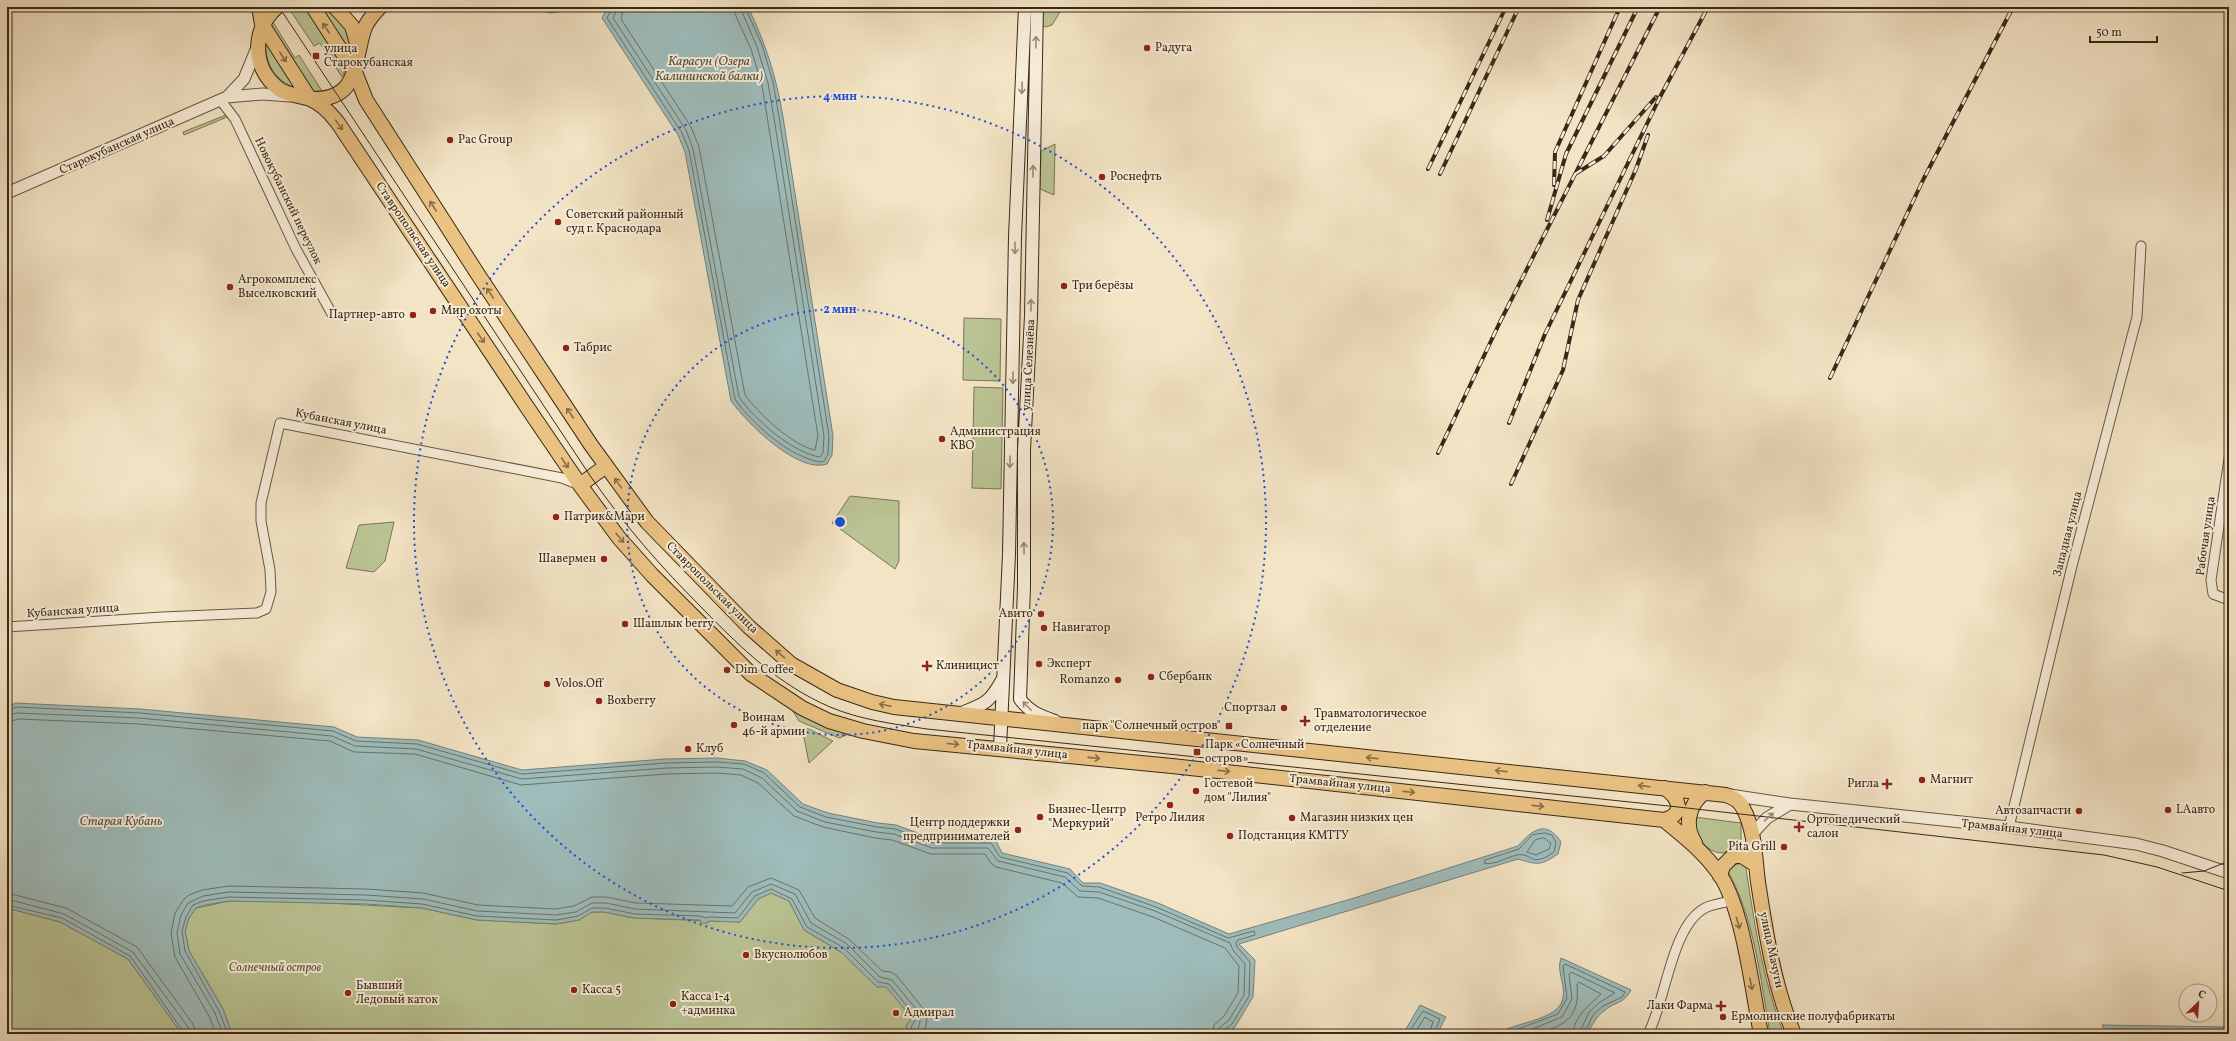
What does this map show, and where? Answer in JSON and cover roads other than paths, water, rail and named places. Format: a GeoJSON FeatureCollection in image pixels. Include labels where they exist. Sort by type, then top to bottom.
{"type":"FeatureCollection","features":[{"type":"Feature","properties":{"kind":"main road"},"geometry":{"type":"LineString","coordinates":[[259,7],[262,24],[310,99],[329,97],[340,92],[348,84],[355,72],[366,25],[380,7]]}},
{"type":"Feature","properties":{"kind":"main road"},"geometry":{"type":"LineString","coordinates":[[262,24],[277,7]]}},
{"type":"Feature","properties":{"kind":"main road"},"geometry":{"type":"LineString","coordinates":[[313,7],[355,72]]}},
{"type":"Feature","properties":{"kind":"main road"},"geometry":{"type":"LineString","coordinates":[[335,7],[348,21],[355,33],[359,56]]}},
{"type":"Feature","properties":{"kind":"main road","name":"улица Селезнёва"},"geometry":{"type":"LineString","coordinates":[[1000,748],[1009,554],[1015,237],[1025,7]]}},
{"type":"Feature","properties":{"kind":"main road","name":"улица Селезнёва"},"geometry":{"type":"LineString","coordinates":[[1037,7],[1031,316],[1024,450],[1024,587],[1020,699],[1028,709],[1035,714],[1061,724]]}},
{"type":"Feature","properties":{"kind":"main road","name":"Ставропольская улица"},"geometry":{"type":"LineString","coordinates":[[262,24],[258,45],[261,65],[269,80],[292,96],[310,99],[331,114],[338,122],[580,485],[619,538],[648,570],[750,674],[802,708],[829,721]]}},
{"type":"Feature","properties":{"kind":"main road","name":"Ставропольская улица"},"geometry":{"type":"LineString","coordinates":[[355,72],[366,100],[477,273],[606,466],[647,522],[749,627],[791,664],[837,690]]}},
{"type":"Feature","properties":{"kind":"main road"},"geometry":{"type":"LineString","coordinates":[[580,485],[606,466]]}},
{"type":"Feature","properties":{"kind":"main road","name":"улица Селезнёва"},"geometry":{"type":"LineString","coordinates":[[958,714],[986,703],[992,698],[1004,677]]}},
{"type":"Feature","properties":{"kind":"main road","name":"Трамвайная улица"},"geometry":{"type":"LineString","coordinates":[[837,690],[872,702],[894,707],[1726,795]]}},
{"type":"Feature","properties":{"kind":"main road","name":"Трамвайная улица"},"geometry":{"type":"LineString","coordinates":[[829,721],[889,737],[1664,820]]}},
{"type":"Feature","properties":{"kind":"main road"},"geometry":{"type":"LineString","coordinates":[[1664,820],[1672,818],[1676,812],[1678,804],[1676,797],[1666,788]]}},
{"type":"Feature","properties":{"kind":"main road"},"geometry":{"type":"LineString","coordinates":[[1705,792],[1693,805],[1688,818],[1691,838],[1720,876],[1731,901],[1743,940],[1761,1034]]}},
{"type":"Feature","properties":{"kind":"main road","name":"улица Мачуги"},"geometry":{"type":"LineString","coordinates":[[1726,795],[1738,800],[1742,806],[1752,834],[1769,951],[1785,1011],[1794,1034]]}},
{"type":"Feature","properties":{"kind":"main road"},"geometry":{"type":"LineString","coordinates":[[1664,820],[1699,849]]}},
{"type":"Feature","properties":{"kind":"main road"},"geometry":{"type":"LineString","coordinates":[[1720,876],[1723,866],[1733,856],[1742,856],[1756,865]]}},
{"type":"Feature","properties":{"kind":"street","name":"Старокубанская улица"},"geometry":{"type":"LineString","coordinates":[[224,99],[244,78],[258,45]]}},
{"type":"Feature","properties":{"kind":"street","name":"Старокубанская улица"},"geometry":{"type":"LineString","coordinates":[[7,193],[224,99],[263,94],[292,96]]}},
{"type":"Feature","properties":{"kind":"street","name":"Новокубанский переулок"},"geometry":{"type":"LineString","coordinates":[[224,99],[235,119],[296,249],[332,314]]}},
{"type":"Feature","properties":{"kind":"street","name":"Западная улица"},"geometry":{"type":"LineString","coordinates":[[2009,828],[2072,566],[2137,317],[2141,246]]}},
{"type":"Feature","properties":{"kind":"street","name":"Кубанская улица"},"geometry":{"type":"LineString","coordinates":[[7,627],[162,617],[257,613],[266,609],[271,592],[271,585],[267,547],[261,521],[261,504],[280,423],[562,478],[580,485]]}},
{"type":"Feature","properties":{"kind":"street","name":"Рабочая улица"},"geometry":{"type":"LineString","coordinates":[[2229,459],[2226,502],[2210,580],[2213,594],[2229,600]]}},
{"type":"Feature","properties":{"kind":"street","name":"Трамвайная улица"},"geometry":{"type":"LineString","coordinates":[[1726,795],[1790,804],[2009,828],[2136,844],[2163,851],[2229,874]]}},
{"type":"Feature","properties":{"kind":"street"},"geometry":{"type":"LineString","coordinates":[[1752,834],[1767,818],[1790,804]]}},
{"type":"Feature","properties":{"kind":"street"},"geometry":{"type":"LineString","coordinates":[[1648,1034],[1656,1020],[1678,943],[1691,921],[1704,908],[1731,901]]}},
{"type":"Feature","properties":{"kind":"water"},"geometry":{"type":"Polygon","coordinates":[[[497,7],[566,7],[563,11],[551,13],[537,10],[500,11],[497,7]]]}},
{"type":"Feature","properties":{"kind":"water","name":"Карасун (Озера Калининской балки)"},"geometry":{"type":"Polygon","coordinates":[[[611,7],[748,7],[770,60],[783,117],[833,436],[832,455],[827,464],[815,465],[802,461],[788,454],[749,422],[731,401],[685,152],[678,135],[602,18],[605,12],[611,7]]]}},
{"type":"Feature","properties":{"kind":"water","name":"Старая Кубань"},"geometry":{"type":"Polygon","coordinates":[[[15,703],[140,709],[334,727],[357,737],[418,740],[522,770],[665,759],[717,758],[745,761],[767,770],[803,804],[828,813],[896,825],[934,839],[995,839],[1002,853],[1070,869],[1083,883],[1100,883],[1158,903],[1229,934],[1351,899],[1518,846],[1529,835],[1539,829],[1550,831],[1561,842],[1558,854],[1547,861],[1535,863],[1518,859],[1239,944],[1255,960],[1253,997],[1235,1027],[1224,1034],[909,1034],[906,1026],[912,1018],[886,987],[877,987],[841,952],[804,930],[789,901],[771,893],[758,899],[740,922],[708,921],[708,923],[701,923],[700,920],[634,918],[604,912],[592,912],[579,920],[556,924],[477,920],[422,908],[365,904],[229,901],[205,905],[196,908],[189,918],[185,931],[189,951],[223,1009],[232,1034],[182,1034],[128,959],[60,922],[7,908],[7,708],[15,703]]]}},
{"type":"Feature","properties":{"kind":"water"},"geometry":{"type":"Polygon","coordinates":[[[1561,958],[1631,990],[1622,1001],[1601,1013],[1586,1034],[1497,1034],[1545,1016],[1560,1006],[1564,993],[1560,973],[1561,958]]]}},
{"type":"Feature","properties":{"kind":"water"},"geometry":{"type":"Polygon","coordinates":[[[1420,1005],[1446,1017],[1437,1034],[1403,1034],[1420,1005]]]}},
{"type":"Feature","properties":{"kind":"water"},"geometry":{"type":"Polygon","coordinates":[[[2102,1025],[2229,1027],[2229,1034],[2107,1034],[2102,1025]]]}},
{"type":"Feature","properties":{"kind":"tram line"},"geometry":{"type":"LineString","coordinates":[[279,7],[591,477],[617,513],[672,577],[717,624],[746,651],[777,677],[811,698],[830,707],[866,718],[927,729],[1678,807],[2104,855],[2157,867],[2229,891]]}},
{"type":"Feature","properties":{"kind":"tram line"},"geometry":{"type":"LineString","coordinates":[[2182,873],[2204,871],[2229,861]]}},
{"type":"Feature","properties":{"kind":"railway"},"geometry":{"type":"LineString","coordinates":[[1428,169],[1506,7]]}},
{"type":"Feature","properties":{"kind":"railway"},"geometry":{"type":"LineString","coordinates":[[1440,174],[1519,7]]}},
{"type":"Feature","properties":{"kind":"railway"},"geometry":{"type":"LineString","coordinates":[[1554,185],[1555,152],[1620,7]]}},
{"type":"Feature","properties":{"kind":"railway"},"geometry":{"type":"LineString","coordinates":[[1547,220],[1566,154],[1638,7]]}},
{"type":"Feature","properties":{"kind":"railway"},"geometry":{"type":"LineString","coordinates":[[1438,453],[1500,322],[1660,7]]}},
{"type":"Feature","properties":{"kind":"railway"},"geometry":{"type":"LineString","coordinates":[[1509,423],[1545,334],[1660,97],[1708,7]]}},
{"type":"Feature","properties":{"kind":"railway"},"geometry":{"type":"LineString","coordinates":[[1830,378],[1923,180],[2013,7]]}},
{"type":"Feature","properties":{"kind":"railway"},"geometry":{"type":"LineString","coordinates":[[1575,174],[1604,156],[1656,97]]}},
{"type":"Feature","properties":{"kind":"railway"},"geometry":{"type":"LineString","coordinates":[[1511,484],[1563,370],[1578,300],[1636,169],[1648,135]]}},
{"type":"Feature","properties":{"kind":"place","name":"Радуга"},"geometry":{"type":"Point","coordinates":[1147,48]}},
{"type":"Feature","properties":{"kind":"place","name":"улица Старокубанская"},"geometry":{"type":"Point","coordinates":[316,56]}},
{"type":"Feature","properties":{"kind":"place","name":"Pac Group"},"geometry":{"type":"Point","coordinates":[450,140]}},
{"type":"Feature","properties":{"kind":"place","name":"Роснефть"},"geometry":{"type":"Point","coordinates":[1102,177]}},
{"type":"Feature","properties":{"kind":"place","name":"Советский районный суд г. Краснодара"},"geometry":{"type":"Point","coordinates":[558,222]}},
{"type":"Feature","properties":{"kind":"place","name":"Три берёзы"},"geometry":{"type":"Point","coordinates":[1064,286]}},
{"type":"Feature","properties":{"kind":"place","name":"Агрокомплекс Выселковский"},"geometry":{"type":"Point","coordinates":[230,287]}},
{"type":"Feature","properties":{"kind":"place","name":"Мир охоты"},"geometry":{"type":"Point","coordinates":[433,311]}},
{"type":"Feature","properties":{"kind":"place","name":"Партнер-авто"},"geometry":{"type":"Point","coordinates":[413,315]}},
{"type":"Feature","properties":{"kind":"place","name":"Табрис"},"geometry":{"type":"Point","coordinates":[566,348]}},
{"type":"Feature","properties":{"kind":"place","name":"Администрация КВО"},"geometry":{"type":"Point","coordinates":[942,439]}},
{"type":"Feature","properties":{"kind":"place","name":"Патрик&Мари"},"geometry":{"type":"Point","coordinates":[556,517]}},
{"type":"Feature","properties":{"kind":"place","name":"Шавермен"},"geometry":{"type":"Point","coordinates":[604,559]}},
{"type":"Feature","properties":{"kind":"place","name":"Авито"},"geometry":{"type":"Point","coordinates":[1041,614]}},
{"type":"Feature","properties":{"kind":"place","name":"Шашлык berry"},"geometry":{"type":"Point","coordinates":[625,624]}},
{"type":"Feature","properties":{"kind":"place","name":"Навигатор"},"geometry":{"type":"Point","coordinates":[1044,628]}},
{"type":"Feature","properties":{"kind":"place","name":"Эксперт"},"geometry":{"type":"Point","coordinates":[1039,664]}},
{"type":"Feature","properties":{"kind":"place","name":"Клиницист"},"geometry":{"type":"Point","coordinates":[927,666]}},
{"type":"Feature","properties":{"kind":"place","name":"Dim Coffee"},"geometry":{"type":"Point","coordinates":[727,670]}},
{"type":"Feature","properties":{"kind":"place","name":"Сбербанк"},"geometry":{"type":"Point","coordinates":[1151,677]}},
{"type":"Feature","properties":{"kind":"place","name":"Romanzo"},"geometry":{"type":"Point","coordinates":[1118,680]}},
{"type":"Feature","properties":{"kind":"place","name":"Volos.Off"},"geometry":{"type":"Point","coordinates":[547,684]}},
{"type":"Feature","properties":{"kind":"place","name":"Boxberry"},"geometry":{"type":"Point","coordinates":[599,701]}},
{"type":"Feature","properties":{"kind":"place","name":"Спортзал"},"geometry":{"type":"Point","coordinates":[1284,708]}},
{"type":"Feature","properties":{"kind":"place","name":"Травматологическое отделение"},"geometry":{"type":"Point","coordinates":[1305,721]}},
{"type":"Feature","properties":{"kind":"place","name":"Воинам 46-й армии"},"geometry":{"type":"Point","coordinates":[734,725]}},
{"type":"Feature","properties":{"kind":"place","name":"парк \"Солнечный остров\""},"geometry":{"type":"Point","coordinates":[1229,726]}},
{"type":"Feature","properties":{"kind":"place","name":"Клуб"},"geometry":{"type":"Point","coordinates":[688,749]}},
{"type":"Feature","properties":{"kind":"place","name":"Парк «Солнечный остров»"},"geometry":{"type":"Point","coordinates":[1197,752]}},
{"type":"Feature","properties":{"kind":"place","name":"Магнит"},"geometry":{"type":"Point","coordinates":[1922,780]}},
{"type":"Feature","properties":{"kind":"place","name":"Ригла"},"geometry":{"type":"Point","coordinates":[1887,784]}},
{"type":"Feature","properties":{"kind":"place","name":"Гостевой дом \"Лилия\""},"geometry":{"type":"Point","coordinates":[1196,791]}},
{"type":"Feature","properties":{"kind":"place","name":"Ретро Лилия"},"geometry":{"type":"Point","coordinates":[1170,805]}},
{"type":"Feature","properties":{"kind":"place","name":"LAавто"},"geometry":{"type":"Point","coordinates":[2168,810]}},
{"type":"Feature","properties":{"kind":"place","name":"Автозапчасти"},"geometry":{"type":"Point","coordinates":[2079,811]}},
{"type":"Feature","properties":{"kind":"place","name":"Бизнес-Центр \"Меркурий\""},"geometry":{"type":"Point","coordinates":[1040,817]}},
{"type":"Feature","properties":{"kind":"place","name":"Магазин низких цен"},"geometry":{"type":"Point","coordinates":[1292,818]}},
{"type":"Feature","properties":{"kind":"place","name":"Ортопедический салон"},"geometry":{"type":"Point","coordinates":[1799,827]}},
{"type":"Feature","properties":{"kind":"place","name":"Центр поддержки предпринимателей"},"geometry":{"type":"Point","coordinates":[1018,830]}},
{"type":"Feature","properties":{"kind":"place","name":"Подстанция КМТТУ"},"geometry":{"type":"Point","coordinates":[1230,836]}},
{"type":"Feature","properties":{"kind":"place","name":"Pita Grill"},"geometry":{"type":"Point","coordinates":[1784,847]}},
{"type":"Feature","properties":{"kind":"place","name":"Вкуснолюбов"},"geometry":{"type":"Point","coordinates":[746,955]}},
{"type":"Feature","properties":{"kind":"place","name":"Касса 5"},"geometry":{"type":"Point","coordinates":[574,990]}},
{"type":"Feature","properties":{"kind":"place","name":"Бывший Ледовый каток"},"geometry":{"type":"Point","coordinates":[348,993]}},
{"type":"Feature","properties":{"kind":"place","name":"Касса 1-4 +админка"},"geometry":{"type":"Point","coordinates":[673,1004]}},
{"type":"Feature","properties":{"kind":"place","name":"Лаки Фарма"},"geometry":{"type":"Point","coordinates":[1721,1006]}},
{"type":"Feature","properties":{"kind":"place","name":"Адмирал"},"geometry":{"type":"Point","coordinates":[896,1013]}},
{"type":"Feature","properties":{"kind":"place","name":"Ермолинские полуфабрикаты"},"geometry":{"type":"Point","coordinates":[1723,1017]}},
{"type":"Feature","properties":{"kind":"park label","name":"Солнечный остров"},"geometry":{"type":"Point","coordinates":[275,968]}}]}
